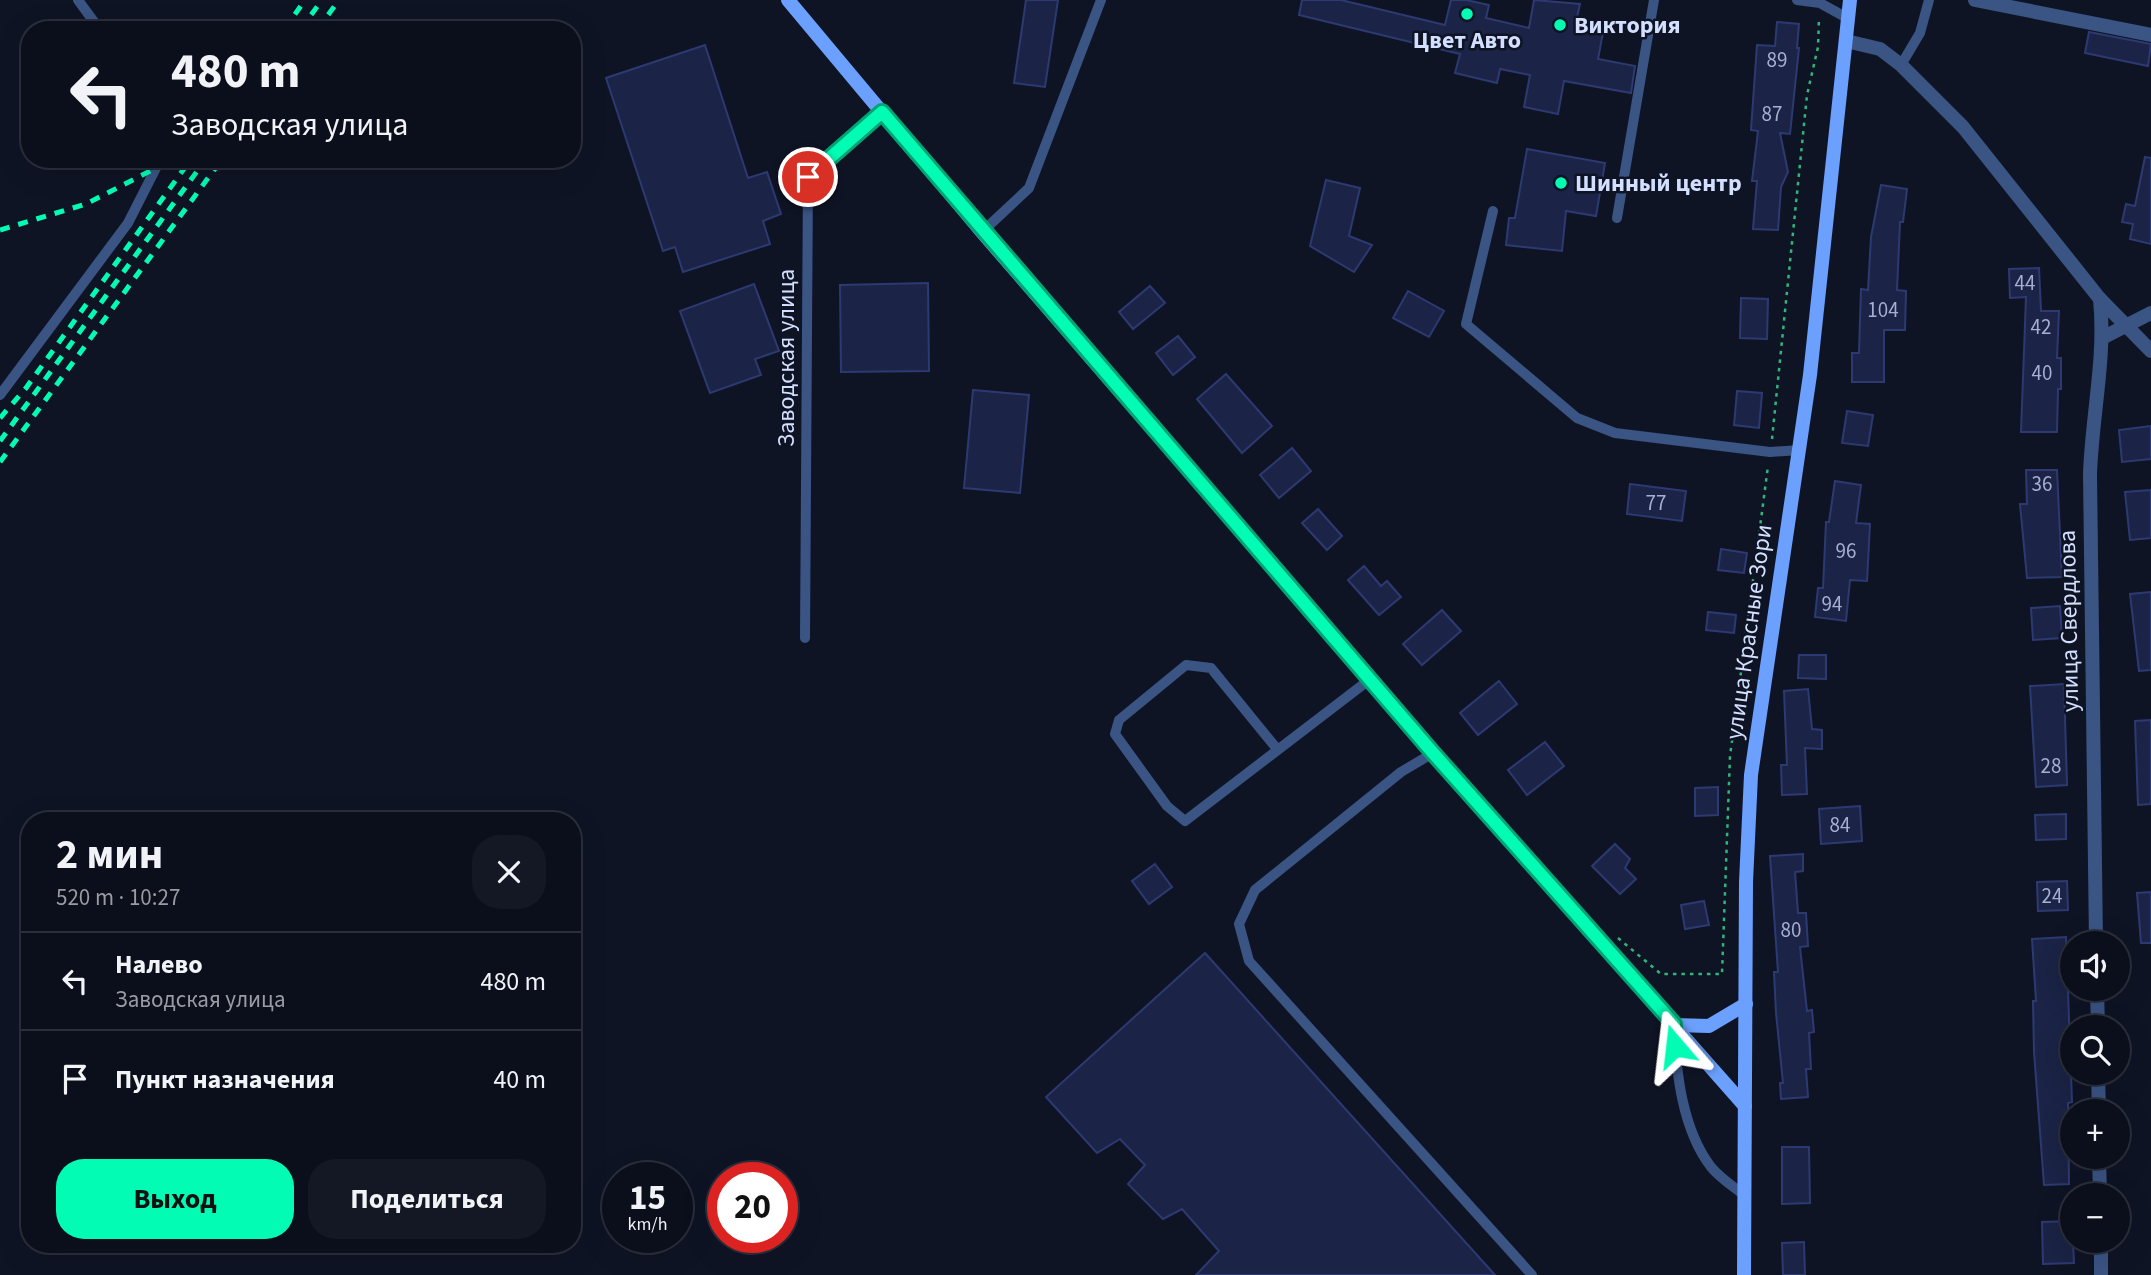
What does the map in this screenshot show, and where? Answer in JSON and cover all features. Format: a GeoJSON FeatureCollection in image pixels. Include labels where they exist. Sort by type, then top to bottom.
{"type":"FeatureCollection","features":[{"type":"Feature","properties":{"kind":"street"},"geometry":{"type":"LineString","coordinates":[[788,0],[982,232],[1369,680],[1745,1106]]}},
{"type":"Feature","properties":{"kind":"street","name":"улица Красные Зори"},"geometry":{"type":"LineString","coordinates":[[1744,1275],[1751,775],[1800,450],[1850,0]]}},
{"type":"Feature","properties":{"kind":"street"},"geometry":{"type":"LineString","coordinates":[[1975,0],[2151,35]]}},
{"type":"Feature","properties":{"kind":"street"},"geometry":{"type":"LineString","coordinates":[[1846,41],[1880,49],[1902,65],[1963,127],[2100,299],[2151,351]]}},
{"type":"Feature","properties":{"kind":"street","name":"улица Свердлова"},"geometry":{"type":"LineString","coordinates":[[2096,931],[2090,474],[2092,421],[2104,337],[2100,299]]}},
{"type":"Feature","properties":{"kind":"street"},"geometry":{"type":"LineString","coordinates":[[2104,337],[2151,313]]}},
{"type":"Feature","properties":{"kind":"street"},"geometry":{"type":"LineString","coordinates":[[1674,1024],[1709,1026],[1746,1004]]}},
{"type":"Feature","properties":{"kind":"street"},"geometry":{"type":"LineString","coordinates":[[2101,1253],[2101,1275]]}},
{"type":"Feature","properties":{"kind":"lane"},"geometry":{"type":"LineString","coordinates":[[78,0],[93,21]]}},
{"type":"Feature","properties":{"kind":"lane"},"geometry":{"type":"LineString","coordinates":[[982,232],[1029,188],[1101,0]]}},
{"type":"Feature","properties":{"kind":"lane"},"geometry":{"type":"LineString","coordinates":[[1617,218],[1654,0]]}},
{"type":"Feature","properties":{"kind":"lane"},"geometry":{"type":"LineString","coordinates":[[1797,0],[1820,3],[1849,19]]}},
{"type":"Feature","properties":{"kind":"lane"},"geometry":{"type":"LineString","coordinates":[[1902,65],[1920,33],[1929,0]]}},
{"type":"Feature","properties":{"kind":"lane","name":"Заводская улица"},"geometry":{"type":"LineString","coordinates":[[805,638],[808,177],[882,112]]}},
{"type":"Feature","properties":{"kind":"lane"},"geometry":{"type":"LineString","coordinates":[[0,396],[128,223],[156,168]]}},
{"type":"Feature","properties":{"kind":"lane"},"geometry":{"type":"LineString","coordinates":[[1493,211],[1466,324],[1577,418],[1615,433],[1770,452],[1800,450]]}},
{"type":"Feature","properties":{"kind":"lane"},"geometry":{"type":"LineString","coordinates":[[1278,749],[1211,668],[1186,665],[1119,720],[1115,734],[1167,806],[1185,821],[1369,680]]}},
{"type":"Feature","properties":{"kind":"lane"},"geometry":{"type":"LineString","coordinates":[[1433,753],[1401,772],[1255,890],[1238,924],[1249,961],[1532,1275]]}},
{"type":"Feature","properties":{"kind":"lane"},"geometry":{"type":"LineString","coordinates":[[1674,1024],[1676,1068],[1695,1140],[1712,1169],[1745,1196]]}},
{"type":"Feature","properties":{"kind":"path"},"geometry":{"type":"LineString","coordinates":[[1642,956],[1661,974],[1722,974],[1730,756],[1770,452],[1807,95],[1818,47],[1820,3]]}},
{"type":"Feature","properties":{"kind":"building"},"geometry":{"type":"Polygon","coordinates":[[[1026,0],[1058,0],[1045,87],[1014,83],[1026,0]]]}},
{"type":"Feature","properties":{"kind":"building"},"geometry":{"type":"Polygon","coordinates":[[[1302,0],[1341,0],[1445,25],[1451,0],[1466,0],[1489,5],[1486,18],[1529,28],[1534,0],[1580,4],[1576,22],[1604,27],[1598,59],[1635,66],[1631,93],[1564,81],[1558,114],[1524,107],[1530,75],[1500,69],[1497,83],[1455,73],[1460,54],[1299,15],[1302,0]]]}},
{"type":"Feature","properties":{"kind":"building"},"geometry":{"type":"Polygon","coordinates":[[[1777,22],[1799,24],[1790,134],[1780,133],[1788,172],[1781,187],[1778,230],[1753,229],[1757,181],[1752,181],[1758,131],[1751,130],[1757,45],[1775,46],[1777,22]]]}},
{"type":"Feature","properties":{"kind":"building"},"geometry":{"type":"Polygon","coordinates":[[[2089,32],[2151,44],[2148,66],[2085,53],[2089,32]]]}},
{"type":"Feature","properties":{"kind":"building"},"geometry":{"type":"Polygon","coordinates":[[[705,45],[748,178],[767,172],[781,214],[763,221],[770,244],[683,272],[675,247],[663,251],[606,78],[705,45]]]}},
{"type":"Feature","properties":{"kind":"building","name":"Шинный центр"},"geometry":{"type":"Polygon","coordinates":[[[1527,149],[1605,163],[1596,216],[1566,211],[1562,251],[1506,245],[1509,218],[1515,218],[1527,149]]]}},
{"type":"Feature","properties":{"kind":"building"},"geometry":{"type":"Polygon","coordinates":[[[2145,157],[2151,158],[2151,244],[2130,239],[2133,224],[2122,222],[2126,204],[2135,206],[2145,157]]]}},
{"type":"Feature","properties":{"kind":"building"},"geometry":{"type":"Polygon","coordinates":[[[1326,180],[1360,188],[1349,236],[1372,245],[1354,272],[1310,246],[1326,180]]]}},
{"type":"Feature","properties":{"kind":"building"},"geometry":{"type":"Polygon","coordinates":[[[1881,185],[1907,189],[1903,222],[1900,222],[1897,290],[1906,291],[1905,330],[1884,330],[1884,382],[1852,382],[1852,353],[1859,353],[1861,289],[1868,290],[1871,237],[1881,185]]]}},
{"type":"Feature","properties":{"kind":"building"},"geometry":{"type":"Polygon","coordinates":[[[2039,268],[2041,311],[2059,311],[2057,358],[2061,358],[2061,389],[2058,389],[2057,432],[2021,432],[2026,297],[2010,298],[2009,269],[2039,268]]]}},
{"type":"Feature","properties":{"kind":"building"},"geometry":{"type":"Polygon","coordinates":[[[928,283],[929,371],[841,372],[840,285],[928,283]]]}},
{"type":"Feature","properties":{"kind":"building"},"geometry":{"type":"Polygon","coordinates":[[[754,284],[779,351],[755,359],[761,375],[710,393],[680,311],[754,284]]]}},
{"type":"Feature","properties":{"kind":"building"},"geometry":{"type":"Polygon","coordinates":[[[1150,286],[1165,303],[1133,329],[1119,312],[1150,286]]]}},
{"type":"Feature","properties":{"kind":"building"},"geometry":{"type":"Polygon","coordinates":[[[1408,291],[1444,311],[1429,337],[1393,318],[1408,291]]]}},
{"type":"Feature","properties":{"kind":"building"},"geometry":{"type":"Polygon","coordinates":[[[1741,298],[1768,299],[1767,339],[1740,338],[1741,298]]]}},
{"type":"Feature","properties":{"kind":"building"},"geometry":{"type":"Polygon","coordinates":[[[1178,336],[1195,357],[1173,375],[1156,353],[1178,336]]]}},
{"type":"Feature","properties":{"kind":"building"},"geometry":{"type":"Polygon","coordinates":[[[1226,374],[1272,426],[1242,453],[1197,399],[1226,374]]]}},
{"type":"Feature","properties":{"kind":"building"},"geometry":{"type":"Polygon","coordinates":[[[973,390],[1029,395],[1020,493],[964,488],[973,390]]]}},
{"type":"Feature","properties":{"kind":"building"},"geometry":{"type":"Polygon","coordinates":[[[1737,391],[1762,393],[1759,428],[1734,425],[1737,391]]]}},
{"type":"Feature","properties":{"kind":"building"},"geometry":{"type":"Polygon","coordinates":[[[1847,411],[1873,415],[1868,446],[1842,443],[1847,411]]]}},
{"type":"Feature","properties":{"kind":"building"},"geometry":{"type":"Polygon","coordinates":[[[2151,426],[2151,459],[2122,462],[2119,430],[2151,426]]]}},
{"type":"Feature","properties":{"kind":"building"},"geometry":{"type":"Polygon","coordinates":[[[1292,448],[1311,471],[1279,498],[1260,475],[1292,448]]]}},
{"type":"Feature","properties":{"kind":"building"},"geometry":{"type":"Polygon","coordinates":[[[2026,470],[2057,470],[2062,577],[2027,578],[2020,504],[2027,504],[2026,470]]]}},
{"type":"Feature","properties":{"kind":"building"},"geometry":{"type":"Polygon","coordinates":[[[1835,481],[1861,485],[1856,523],[1870,524],[1867,581],[1850,580],[1846,621],[1815,617],[1818,588],[1823,588],[1826,522],[1829,522],[1835,481]]]}},
{"type":"Feature","properties":{"kind":"building"},"geometry":{"type":"Polygon","coordinates":[[[1630,484],[1686,491],[1682,521],[1627,514],[1630,484]]]}},
{"type":"Feature","properties":{"kind":"building"},"geometry":{"type":"Polygon","coordinates":[[[2151,490],[2151,538],[2130,540],[2125,492],[2151,490]]]}},
{"type":"Feature","properties":{"kind":"building"},"geometry":{"type":"Polygon","coordinates":[[[1318,509],[1342,536],[1327,550],[1302,523],[1318,509]]]}},
{"type":"Feature","properties":{"kind":"building"},"geometry":{"type":"Polygon","coordinates":[[[1721,549],[1747,553],[1744,573],[1718,570],[1721,549]]]}},
{"type":"Feature","properties":{"kind":"building"},"geometry":{"type":"Polygon","coordinates":[[[1364,566],[1381,586],[1387,581],[1401,597],[1379,615],[1348,580],[1364,566]]]}},
{"type":"Feature","properties":{"kind":"building"},"geometry":{"type":"Polygon","coordinates":[[[2151,592],[2151,670],[2139,671],[2130,594],[2151,592]]]}},
{"type":"Feature","properties":{"kind":"building"},"geometry":{"type":"Polygon","coordinates":[[[2060,606],[2062,638],[2033,640],[2031,608],[2060,606]]]}},
{"type":"Feature","properties":{"kind":"building"},"geometry":{"type":"Polygon","coordinates":[[[1442,610],[1461,631],[1422,665],[1403,644],[1442,610]]]}},
{"type":"Feature","properties":{"kind":"building"},"geometry":{"type":"Polygon","coordinates":[[[1708,612],[1736,615],[1734,633],[1706,630],[1708,612]]]}},
{"type":"Feature","properties":{"kind":"building"},"geometry":{"type":"Polygon","coordinates":[[[1799,655],[1826,655],[1826,679],[1798,678],[1799,655]]]}},
{"type":"Feature","properties":{"kind":"building"},"geometry":{"type":"Polygon","coordinates":[[[1499,681],[1517,704],[1478,735],[1460,713],[1499,681]]]}},
{"type":"Feature","properties":{"kind":"building"},"geometry":{"type":"Polygon","coordinates":[[[2064,684],[2067,785],[2036,787],[2030,686],[2064,684]]]}},
{"type":"Feature","properties":{"kind":"building"},"geometry":{"type":"Polygon","coordinates":[[[1808,689],[1812,729],[1822,730],[1822,749],[1805,748],[1807,794],[1782,795],[1781,765],[1787,765],[1784,691],[1808,689]]]}},
{"type":"Feature","properties":{"kind":"building"},"geometry":{"type":"Polygon","coordinates":[[[2151,720],[2151,804],[2138,805],[2135,721],[2151,720]]]}},
{"type":"Feature","properties":{"kind":"building"},"geometry":{"type":"Polygon","coordinates":[[[1545,742],[1564,766],[1527,795],[1508,770],[1545,742]]]}},
{"type":"Feature","properties":{"kind":"building"},"geometry":{"type":"Polygon","coordinates":[[[1718,787],[1718,815],[1695,816],[1695,788],[1718,787]]]}},
{"type":"Feature","properties":{"kind":"building"},"geometry":{"type":"Polygon","coordinates":[[[1860,806],[1862,841],[1821,844],[1819,809],[1860,806]]]}},
{"type":"Feature","properties":{"kind":"building"},"geometry":{"type":"Polygon","coordinates":[[[2066,814],[2066,839],[2036,840],[2035,815],[2066,814]]]}},
{"type":"Feature","properties":{"kind":"building"},"geometry":{"type":"Polygon","coordinates":[[[1615,844],[1630,859],[1625,868],[1636,879],[1620,894],[1592,866],[1615,844]]]}},
{"type":"Feature","properties":{"kind":"building"},"geometry":{"type":"Polygon","coordinates":[[[1803,854],[1803,871],[1795,872],[1798,913],[1806,913],[1808,946],[1800,947],[1807,1011],[1812,1010],[1814,1032],[1809,1033],[1811,1069],[1806,1069],[1808,1097],[1781,1099],[1780,1083],[1783,1083],[1774,972],[1778,972],[1770,856],[1803,854]]]}},
{"type":"Feature","properties":{"kind":"building"},"geometry":{"type":"Polygon","coordinates":[[[1155,864],[1172,887],[1149,904],[1132,881],[1155,864]]]}},
{"type":"Feature","properties":{"kind":"building"},"geometry":{"type":"Polygon","coordinates":[[[2067,881],[2068,910],[2038,911],[2037,882],[2067,881]]]}},
{"type":"Feature","properties":{"kind":"building"},"geometry":{"type":"Polygon","coordinates":[[[2151,892],[2151,943],[2141,943],[2137,893],[2151,892]]]}},
{"type":"Feature","properties":{"kind":"building"},"geometry":{"type":"Polygon","coordinates":[[[1704,901],[1709,925],[1685,929],[1681,905],[1704,901]]]}},
{"type":"Feature","properties":{"kind":"building"},"geometry":{"type":"Polygon","coordinates":[[[2060,937],[2060,1001],[2068,1001],[2069,1015],[2060,1015],[2060,1085],[2071,1085],[2072,1099],[2060,1099],[2060,1169],[2069,1169],[2069,1183],[2060,1184],[2044,1185],[2034,1052],[2033,1001],[2036,1001],[2032,939],[2060,937]]]}},
{"type":"Feature","properties":{"kind":"building"},"geometry":{"type":"Polygon","coordinates":[[[1205,953],[1495,1275],[1196,1275],[1219,1251],[1182,1209],[1163,1219],[1128,1184],[1145,1165],[1120,1139],[1097,1153],[1046,1097],[1205,953]]]}},
{"type":"Feature","properties":{"kind":"building"},"geometry":{"type":"Polygon","coordinates":[[[1782,1147],[1809,1147],[1810,1203],[1782,1204],[1782,1147]]]}},
{"type":"Feature","properties":{"kind":"building"},"geometry":{"type":"Polygon","coordinates":[[[2060,1221],[2060,1253],[2074,1253],[2074,1263],[2043,1264],[2042,1222],[2060,1221]]]}},
{"type":"Feature","properties":{"kind":"building"},"geometry":{"type":"Polygon","coordinates":[[[1804,1242],[1805,1275],[1783,1275],[1782,1243],[1804,1242]]]}},
{"type":"Feature","properties":{"kind":"railway"},"geometry":{"type":"LineString","coordinates":[[290,21],[305,0]]}},
{"type":"Feature","properties":{"kind":"railway"},"geometry":{"type":"LineString","coordinates":[[307,21],[322,0]]}},
{"type":"Feature","properties":{"kind":"railway"},"geometry":{"type":"LineString","coordinates":[[324,21],[339,0]]}},
{"type":"Feature","properties":{"kind":"railway"},"geometry":{"type":"LineString","coordinates":[[0,230],[86,204],[156,168]]}},
{"type":"Feature","properties":{"kind":"railway"},"geometry":{"type":"LineString","coordinates":[[0,418],[26,388],[185,168]]}},
{"type":"Feature","properties":{"kind":"railway"},"geometry":{"type":"LineString","coordinates":[[0,441],[199,168]]}},
{"type":"Feature","properties":{"kind":"railway"},"geometry":{"type":"LineString","coordinates":[[0,462],[215,168]]}},
{"type":"Feature","properties":{"kind":"place","name":"Цвет Авто"},"geometry":{"type":"Point","coordinates":[1467,14]}},
{"type":"Feature","properties":{"kind":"place","name":"Виктория"},"geometry":{"type":"Point","coordinates":[1560,25]}},
{"type":"Feature","properties":{"kind":"place","name":"Шинный центр"},"geometry":{"type":"Point","coordinates":[1561,183]}},
{"type":"Feature","properties":{"kind":"route"},"geometry":{"type":"LineString","coordinates":[[808,177],[882,112],[982,232],[1433,753],[1674,1024],[1675,1046]]}}]}
